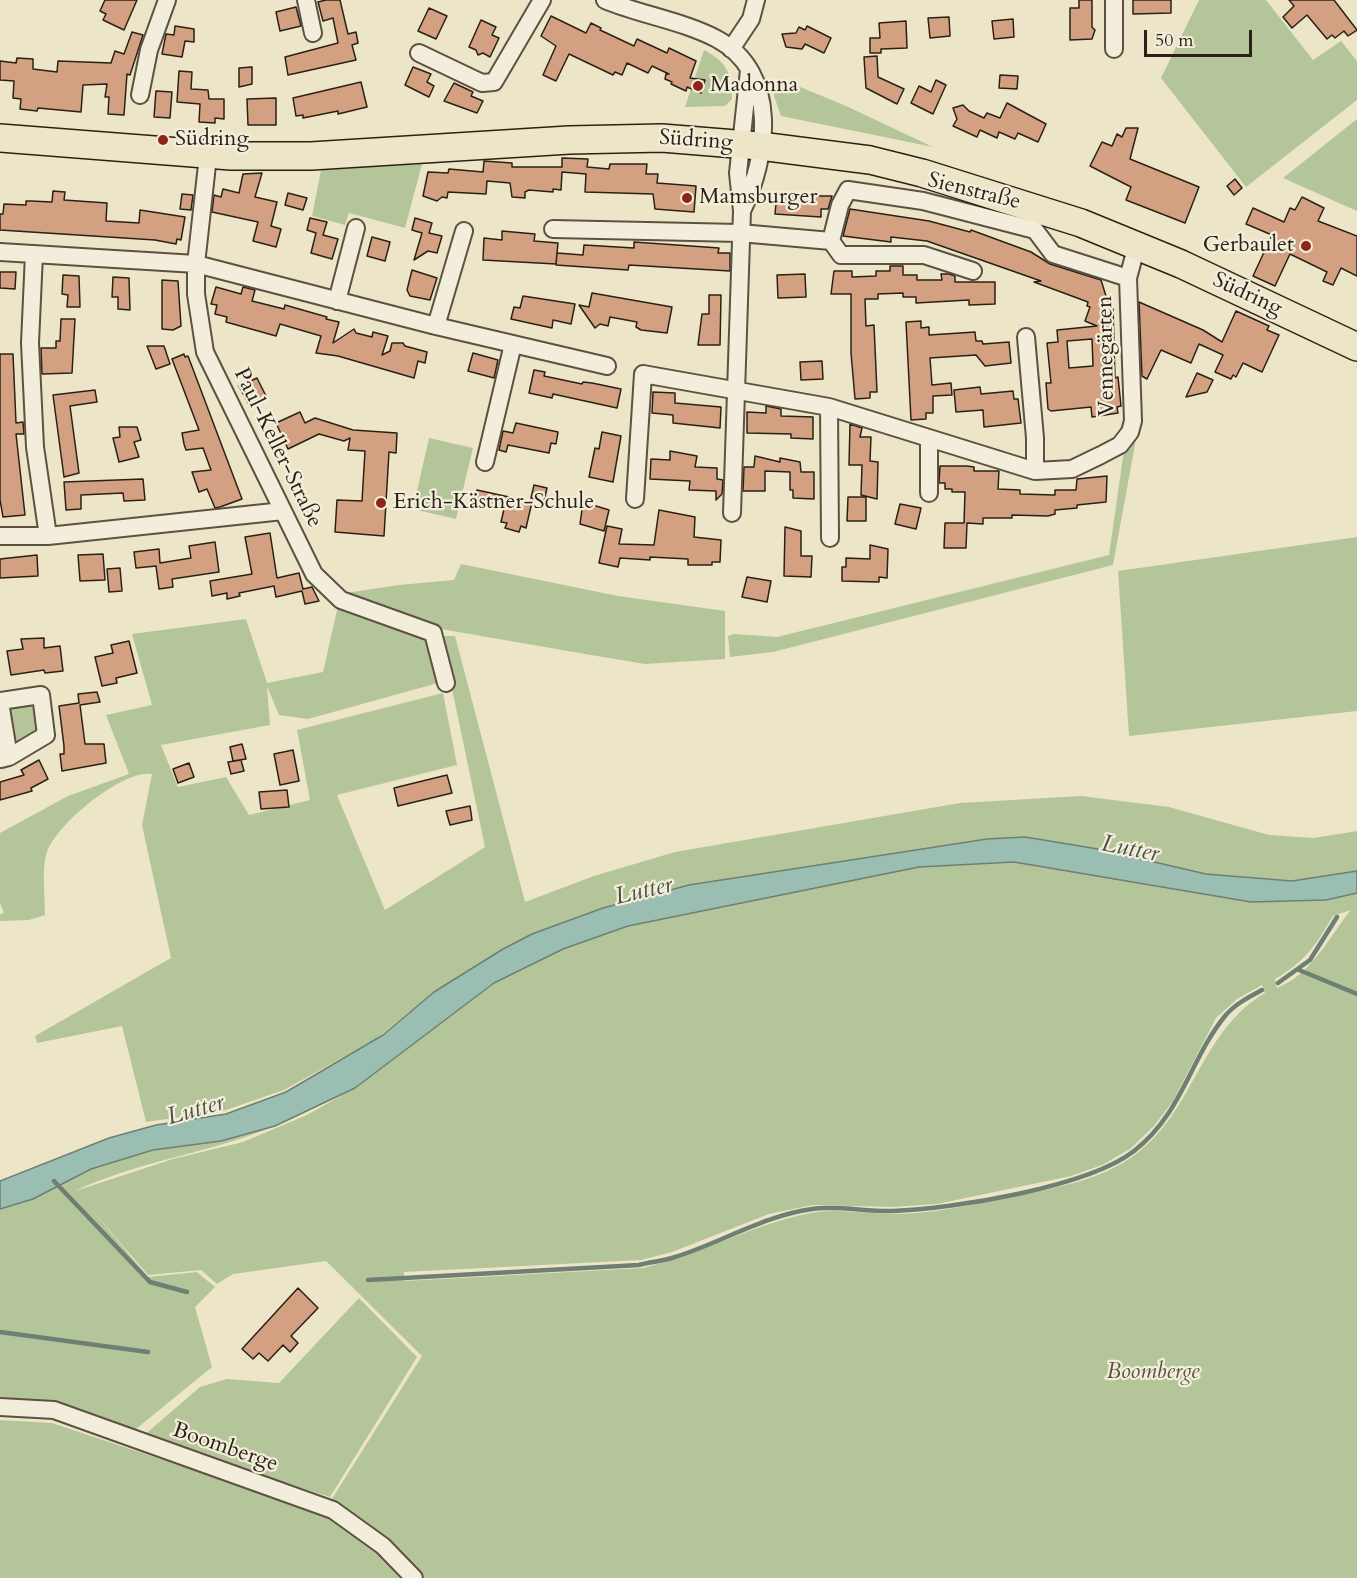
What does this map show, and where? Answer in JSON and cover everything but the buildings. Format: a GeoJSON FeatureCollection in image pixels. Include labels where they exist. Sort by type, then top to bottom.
{"type":"FeatureCollection","features":[{"type":"Feature","properties":{"kind":"main road","name":"Südring"},"geometry":{"type":"LineString","coordinates":[[0,138],[208,156],[311,156],[623,138],[751,145],[870,160],[922,173],[1082,223],[1137,245],[1357,347]]}},
{"type":"Feature","properties":{"kind":"street"},"geometry":{"type":"LineString","coordinates":[[140,95],[149,50],[167,0]]}},
{"type":"Feature","properties":{"kind":"street"},"geometry":{"type":"LineString","coordinates":[[306,0],[314,33]]}},
{"type":"Feature","properties":{"kind":"street"},"geometry":{"type":"LineString","coordinates":[[419,53],[482,83],[494,82],[542,0]]}},
{"type":"Feature","properties":{"kind":"street"},"geometry":{"type":"LineString","coordinates":[[605,0],[702,33],[731,49],[748,70],[751,145],[738,173],[742,210],[738,373],[734,389],[732,513]]}},
{"type":"Feature","properties":{"kind":"street"},"geometry":{"type":"LineString","coordinates":[[731,49],[751,19],[756,0]]}},
{"type":"Feature","properties":{"kind":"street"},"geometry":{"type":"LineString","coordinates":[[1114,0],[1114,49]]}},
{"type":"Feature","properties":{"kind":"street","name":"Paul-Keller-Straße"},"geometry":{"type":"LineString","coordinates":[[208,156],[196,264],[196,294],[205,352],[314,574],[340,600],[433,633],[446,683]]}},
{"type":"Feature","properties":{"kind":"street","name":"Sienstraße"},"geometry":{"type":"LineString","coordinates":[[831,241],[840,205],[848,190],[923,201],[1035,230],[1053,254],[1128,278]]}},
{"type":"Feature","properties":{"kind":"street"},"geometry":{"type":"LineString","coordinates":[[337,301],[356,228]]}},
{"type":"Feature","properties":{"kind":"street"},"geometry":{"type":"LineString","coordinates":[[553,229],[740,233],[831,241],[842,255],[924,255],[973,271]]}},
{"type":"Feature","properties":{"kind":"street"},"geometry":{"type":"LineString","coordinates":[[436,326],[464,231]]}},
{"type":"Feature","properties":{"kind":"street","name":"Vennegärten"},"geometry":{"type":"LineString","coordinates":[[635,498],[643,374],[829,407],[929,440],[1035,471],[1072,469],[1120,445],[1130,432],[1134,410],[1128,278],[1137,245]]}},
{"type":"Feature","properties":{"kind":"street"},"geometry":{"type":"LineString","coordinates":[[0,252],[196,264],[436,326],[608,366]]}},
{"type":"Feature","properties":{"kind":"street"},"geometry":{"type":"LineString","coordinates":[[34,254],[31,366],[35,447],[48,536]]}},
{"type":"Feature","properties":{"kind":"street"},"geometry":{"type":"LineString","coordinates":[[1026,337],[1035,438],[1035,471]]}},
{"type":"Feature","properties":{"kind":"street"},"geometry":{"type":"LineString","coordinates":[[485,462],[513,344]]}},
{"type":"Feature","properties":{"kind":"street"},"geometry":{"type":"LineString","coordinates":[[829,407],[830,538]]}},
{"type":"Feature","properties":{"kind":"street"},"geometry":{"type":"LineString","coordinates":[[929,440],[929,493]]}},
{"type":"Feature","properties":{"kind":"street"},"geometry":{"type":"LineString","coordinates":[[0,536],[48,536],[283,511]]}},
{"type":"Feature","properties":{"kind":"street"},"geometry":{"type":"LineString","coordinates":[[41,695],[46,735],[4,758],[0,702],[41,695]]}},
{"type":"Feature","properties":{"kind":"street","name":"Boomberge"},"geometry":{"type":"LineString","coordinates":[[0,1407],[54,1410],[333,1510],[383,1546],[414,1578]]}},
{"type":"Feature","properties":{"kind":"green space"},"geometry":{"type":"Polygon","coordinates":[[[1199,0],[1266,0],[1313,60],[1341,41],[1357,61],[1357,100],[1246,187],[1161,78],[1199,0]]]}},
{"type":"Feature","properties":{"kind":"green space"},"geometry":{"type":"Polygon","coordinates":[[[704,50],[718,59],[726,69],[732,99],[725,106],[685,107],[704,50]]]}},
{"type":"Feature","properties":{"kind":"green space"},"geometry":{"type":"Polygon","coordinates":[[[778,78],[844,105],[933,147],[781,116],[774,96],[778,78]]]}},
{"type":"Feature","properties":{"kind":"green space"},"geometry":{"type":"Polygon","coordinates":[[[1357,119],[1357,211],[1283,178],[1357,119]]]}},
{"type":"Feature","properties":{"kind":"green space"},"geometry":{"type":"Polygon","coordinates":[[[422,164],[405,228],[349,213],[345,225],[312,216],[321,170],[422,164]]]}},
{"type":"Feature","properties":{"kind":"green space"},"geometry":{"type":"Polygon","coordinates":[[[429,438],[473,448],[456,519],[413,509],[429,438]]]}},
{"type":"Feature","properties":{"kind":"green space"},"geometry":{"type":"Polygon","coordinates":[[[1136,439],[1113,565],[773,652],[730,657],[728,636],[734,634],[777,637],[1109,555],[1124,450],[1136,439]]]}},
{"type":"Feature","properties":{"kind":"green space"},"geometry":{"type":"Polygon","coordinates":[[[1357,537],[1357,711],[1129,736],[1118,571],[1357,537]]]}},
{"type":"Feature","properties":{"kind":"green space"},"geometry":{"type":"Polygon","coordinates":[[[461,564],[618,596],[725,611],[725,659],[645,664],[591,655],[435,628],[339,594],[454,580],[461,564]]]}},
{"type":"Feature","properties":{"kind":"green space"},"geometry":{"type":"Polygon","coordinates":[[[338,606],[426,635],[438,683],[308,719],[279,715],[267,686],[270,725],[161,745],[178,787],[226,777],[249,815],[310,800],[297,730],[443,693],[457,765],[337,795],[385,910],[485,847],[441,636],[455,636],[525,902],[594,876],[675,852],[960,803],[1081,796],[1169,807],[1269,835],[1314,838],[1357,831],[1357,871],[1292,881],[1206,874],[1098,849],[1025,837],[986,839],[689,885],[603,908],[532,934],[503,949],[434,992],[376,1039],[284,1090],[223,1111],[146,1122],[122,1026],[37,1043],[35,1036],[171,958],[142,825],[152,774],[124,780],[91,802],[61,829],[46,855],[45,915],[29,920],[0,921],[0,914],[4,913],[0,903],[0,833],[68,796],[129,774],[106,715],[152,705],[132,634],[246,619],[267,683],[323,672],[338,606]]]}},
{"type":"Feature","properties":{"kind":"green space"},"geometry":{"type":"Polygon","coordinates":[[[29,703],[37,715],[38,728],[35,738],[22,745],[13,741],[8,711],[13,705],[29,703]]]}},
{"type":"Feature","properties":{"kind":"green space"},"geometry":{"type":"Polygon","coordinates":[[[1014,862],[1251,902],[1326,900],[1357,893],[1357,1578],[0,1578],[0,1420],[52,1423],[323,1513],[422,1356],[326,1261],[233,1274],[217,1284],[201,1270],[148,1275],[86,1203],[148,1277],[197,1272],[215,1287],[195,1307],[212,1367],[131,1433],[0,1401],[0,1209],[33,1199],[91,1169],[153,1150],[221,1141],[275,1126],[226,1143],[124,1172],[75,1191],[173,1159],[243,1142],[307,1115],[355,1088],[494,983],[563,949],[628,926],[919,867],[1014,862]],[[1351,910],[1333,916],[1309,952],[1295,966],[1275,979],[1277,988],[1301,973],[1310,964],[1351,910]],[[1262,985],[1237,999],[1216,1018],[1173,1101],[1154,1126],[1130,1149],[1102,1165],[1071,1176],[937,1204],[892,1207],[813,1205],[769,1214],[672,1252],[641,1260],[404,1272],[404,1281],[643,1268],[768,1224],[811,1213],[841,1211],[907,1214],[936,1211],[1091,1178],[1122,1164],[1156,1136],[1172,1116],[1211,1049],[1226,1028],[1243,1009],[1265,993],[1262,985]]]}},
{"type":"Feature","properties":{"kind":"green space"},"geometry":{"type":"Polygon","coordinates":[[[359,1298],[417,1357],[330,1497],[142,1437],[200,1387],[227,1379],[279,1383],[359,1298]]]}},
{"type":"Feature","properties":{"kind":"water"},"geometry":{"type":"Polygon","coordinates":[[[1025,837],[1098,849],[1206,874],[1292,881],[1357,871],[1357,893],[1326,900],[1251,902],[1014,862],[919,867],[628,926],[563,949],[494,983],[355,1088],[275,1126],[221,1141],[153,1150],[91,1169],[33,1199],[0,1209],[0,1181],[109,1138],[156,1125],[226,1114],[286,1092],[383,1035],[434,992],[503,949],[532,934],[603,908],[689,885],[987,839],[1025,837]]]}},
{"type":"Feature","properties":{"kind":"waterway"},"geometry":{"type":"LineString","coordinates":[[1278,983],[1310,960],[1337,917]]}},
{"type":"Feature","properties":{"kind":"waterway"},"geometry":{"type":"LineString","coordinates":[[1299,970],[1357,994]]}},
{"type":"Feature","properties":{"kind":"waterway"},"geometry":{"type":"LineString","coordinates":[[368,1280],[639,1265],[675,1257],[794,1212],[822,1208],[893,1211],[950,1206],[1019,1194],[1085,1175],[1113,1164],[1134,1151],[1150,1136],[1175,1103],[1203,1050],[1225,1016],[1238,1004],[1262,990]]}},
{"type":"Feature","properties":{"kind":"waterway"},"geometry":{"type":"LineString","coordinates":[[54,1181],[150,1282],[187,1292]]}},
{"type":"Feature","properties":{"kind":"waterway"},"geometry":{"type":"LineString","coordinates":[[0,1332],[148,1352]]}},
{"type":"Feature","properties":{"kind":"place","name":"Madonna"},"geometry":{"type":"Point","coordinates":[698,86]}},
{"type":"Feature","properties":{"kind":"place","name":"Südring"},"geometry":{"type":"Point","coordinates":[163,140]}},
{"type":"Feature","properties":{"kind":"place","name":"Mamsburger"},"geometry":{"type":"Point","coordinates":[687,198]}},
{"type":"Feature","properties":{"kind":"place","name":"Gerbaulet"},"geometry":{"type":"Point","coordinates":[1306,246]}},
{"type":"Feature","properties":{"kind":"place","name":"Erich-Kästner-Schule"},"geometry":{"type":"Point","coordinates":[381,503]}},
{"type":"Feature","properties":{"kind":"water label","name":"Lutter"},"geometry":{"type":"Point","coordinates":[1130,850]}},
{"type":"Feature","properties":{"kind":"water label","name":"Lutter"},"geometry":{"type":"Point","coordinates":[644,892]}},
{"type":"Feature","properties":{"kind":"water label","name":"Lutter"},"geometry":{"type":"Point","coordinates":[196,1111]}}]}
